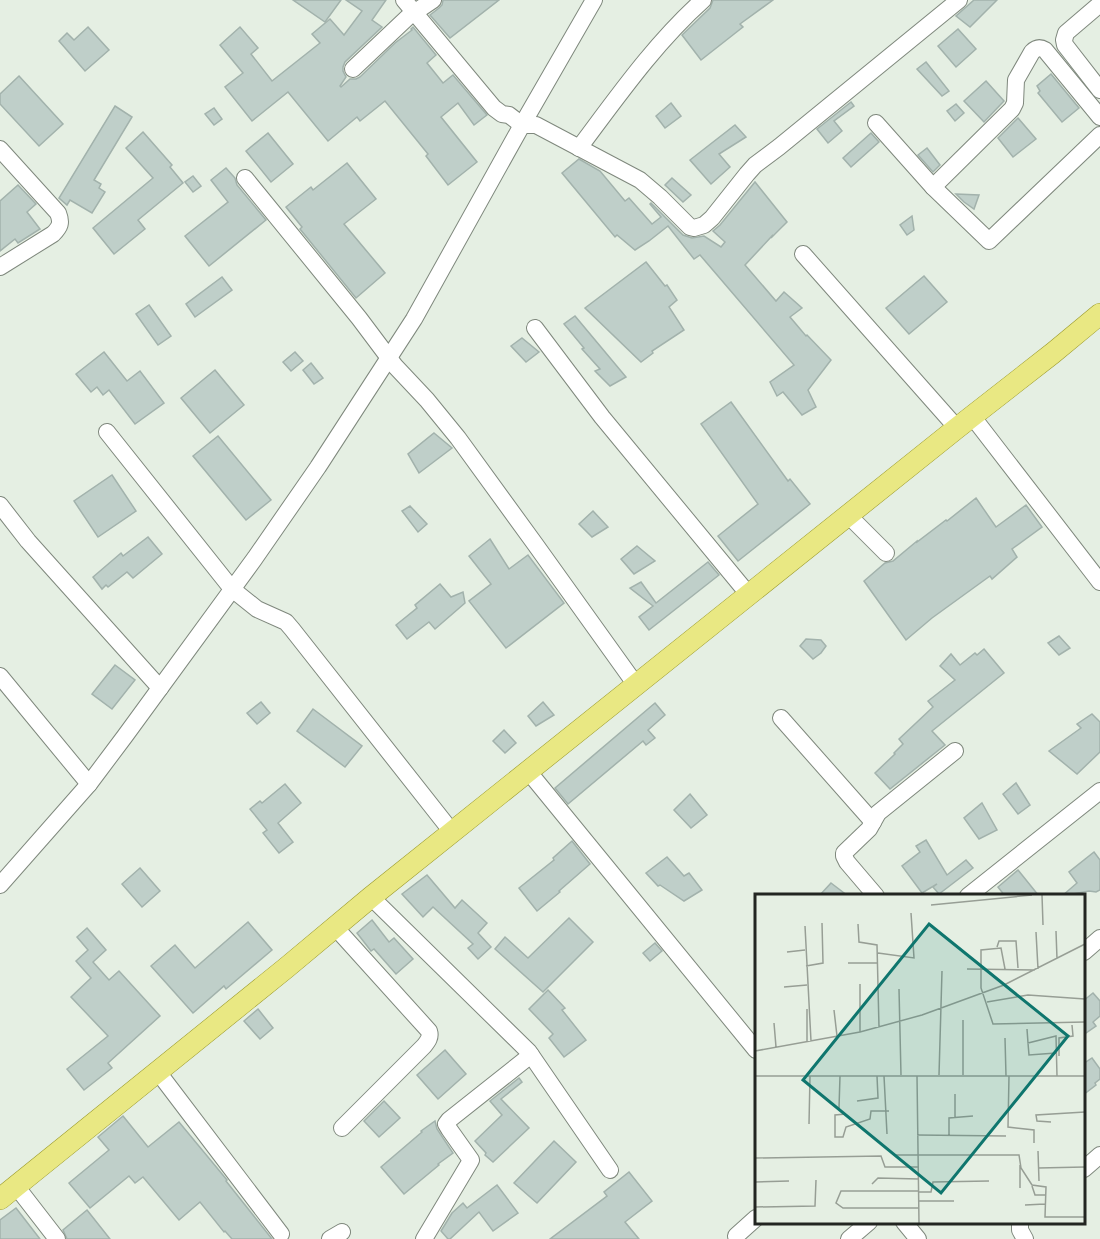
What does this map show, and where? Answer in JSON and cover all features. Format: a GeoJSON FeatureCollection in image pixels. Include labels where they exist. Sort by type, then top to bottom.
{"type":"FeatureCollection","features":[{"type":"Feature","properties":{"kind":"main road"},"geometry":{"type":"LineString","coordinates":[[8,1193],[370,897],[1100,314]]}},
{"type":"Feature","properties":{"kind":"street"},"geometry":{"type":"LineString","coordinates":[[410,6],[434,0]]}},
{"type":"Feature","properties":{"kind":"street"},"geometry":{"type":"LineString","coordinates":[[0,885],[89,784],[255,558],[318,467],[425,299],[594,0]]}},
{"type":"Feature","properties":{"kind":"street"},"geometry":{"type":"LineString","coordinates":[[579,148],[624,87],[681,19],[703,0]]}},
{"type":"Feature","properties":{"kind":"street"},"geometry":{"type":"LineString","coordinates":[[410,6],[494,108],[502,114],[509,115],[522,125],[536,125],[640,180],[690,226],[698,228],[712,218],[755,165],[958,0]]}},
{"type":"Feature","properties":{"kind":"street"},"geometry":{"type":"LineString","coordinates":[[1100,4],[1066,33],[1064,40],[1065,45],[1100,90]]}},
{"type":"Feature","properties":{"kind":"street"},"geometry":{"type":"LineString","coordinates":[[353,69],[408,17],[410,6]]}},
{"type":"Feature","properties":{"kind":"street"},"geometry":{"type":"LineString","coordinates":[[933,187],[1012,109],[1015,103],[1016,80],[1035,49],[1045,50],[1100,117]]}},
{"type":"Feature","properties":{"kind":"street"},"geometry":{"type":"LineString","coordinates":[[876,123],[933,187],[989,241],[1100,135]]}},
{"type":"Feature","properties":{"kind":"street"},"geometry":{"type":"LineString","coordinates":[[0,149],[58,213],[61,220],[53,234],[0,267]]}},
{"type":"Feature","properties":{"kind":"street"},"geometry":{"type":"LineString","coordinates":[[245,178],[339,293],[388,358],[432,405],[458,438],[636,685]]}},
{"type":"Feature","properties":{"kind":"street"},"geometry":{"type":"LineString","coordinates":[[803,254],[964,422],[1100,582]]}},
{"type":"Feature","properties":{"kind":"street"},"geometry":{"type":"LineString","coordinates":[[535,328],[602,417],[749,594]]}},
{"type":"Feature","properties":{"kind":"street"},"geometry":{"type":"LineString","coordinates":[[107,432],[232,589],[257,609],[286,622],[452,832]]}},
{"type":"Feature","properties":{"kind":"street"},"geometry":{"type":"LineString","coordinates":[[0,505],[28,541],[160,688]]}},
{"type":"Feature","properties":{"kind":"street"},"geometry":{"type":"LineString","coordinates":[[848,515],[886,553]]}},
{"type":"Feature","properties":{"kind":"street"},"geometry":{"type":"LineString","coordinates":[[0,676],[89,784]]}},
{"type":"Feature","properties":{"kind":"street"},"geometry":{"type":"LineString","coordinates":[[781,718],[873,822]]}},
{"type":"Feature","properties":{"kind":"street"},"geometry":{"type":"LineString","coordinates":[[874,894],[847,862],[844,856],[846,850],[866,833],[878,813],[955,751]]}},
{"type":"Feature","properties":{"kind":"street"},"geometry":{"type":"LineString","coordinates":[[528,771],[755,1049]]}},
{"type":"Feature","properties":{"kind":"street"},"geometry":{"type":"LineString","coordinates":[[971,894],[1100,791]]}},
{"type":"Feature","properties":{"kind":"street"},"geometry":{"type":"LineString","coordinates":[[370,897],[531,1055],[610,1170]]}},
{"type":"Feature","properties":{"kind":"street"},"geometry":{"type":"LineString","coordinates":[[335,927],[430,1034],[424,1046],[342,1128]]}},
{"type":"Feature","properties":{"kind":"street"},"geometry":{"type":"LineString","coordinates":[[1085,950],[1100,938]]}},
{"type":"Feature","properties":{"kind":"street"},"geometry":{"type":"LineString","coordinates":[[424,1239],[471,1160],[446,1124],[448,1120],[531,1055]]}},
{"type":"Feature","properties":{"kind":"street"},"geometry":{"type":"LineString","coordinates":[[158,1072],[281,1234]]}},
{"type":"Feature","properties":{"kind":"street"},"geometry":{"type":"LineString","coordinates":[[1085,1167],[1100,1155]]}},
{"type":"Feature","properties":{"kind":"street"},"geometry":{"type":"LineString","coordinates":[[8,1193],[57,1239]]}},
{"type":"Feature","properties":{"kind":"street"},"geometry":{"type":"LineString","coordinates":[[736,1236],[755,1219]]}},
{"type":"Feature","properties":{"kind":"street"},"geometry":{"type":"LineString","coordinates":[[849,1239],[867,1224]]}},
{"type":"Feature","properties":{"kind":"street"},"geometry":{"type":"LineString","coordinates":[[906,1224],[918,1239]]}},
{"type":"Feature","properties":{"kind":"street"},"geometry":{"type":"LineString","coordinates":[[1020,1224],[1020,1230],[1025,1239]]}},
{"type":"Feature","properties":{"kind":"building"},"geometry":{"type":"Polygon","coordinates":[[[293,0],[341,0],[325,22],[293,0]]]}},
{"type":"Feature","properties":{"kind":"building"},"geometry":{"type":"Polygon","coordinates":[[[346,0],[386,0],[372,20],[382,27],[345,62],[343,71],[346,77],[341,87],[350,79],[360,77],[413,27],[436,55],[427,63],[443,83],[453,75],[487,115],[474,125],[458,103],[441,117],[477,162],[448,185],[426,156],[428,154],[385,101],[360,121],[357,117],[328,141],[288,92],[252,121],[225,87],[243,73],[220,45],[240,27],[258,48],[251,54],[272,81],[320,43],[312,34],[330,19],[344,35],[362,11],[346,0]]]}},
{"type":"Feature","properties":{"kind":"building"},"geometry":{"type":"Polygon","coordinates":[[[443,0],[499,0],[450,38],[430,15],[442,5],[443,0]]]}},
{"type":"Feature","properties":{"kind":"building"},"geometry":{"type":"Polygon","coordinates":[[[713,0],[773,0],[740,24],[743,27],[701,60],[682,35],[710,8],[713,0]]]}},
{"type":"Feature","properties":{"kind":"building"},"geometry":{"type":"Polygon","coordinates":[[[974,0],[997,0],[970,27],[956,16],[974,0]]]}},
{"type":"Feature","properties":{"kind":"building"},"geometry":{"type":"Polygon","coordinates":[[[88,27],[109,50],[85,71],[59,41],[67,33],[74,40],[88,27]]]}},
{"type":"Feature","properties":{"kind":"building"},"geometry":{"type":"Polygon","coordinates":[[[958,29],[976,49],[956,67],[938,46],[958,29]]]}},
{"type":"Feature","properties":{"kind":"building"},"geometry":{"type":"Polygon","coordinates":[[[926,62],[949,91],[942,96],[917,69],[926,62]]]}},
{"type":"Feature","properties":{"kind":"building"},"geometry":{"type":"Polygon","coordinates":[[[1051,74],[1079,108],[1062,122],[1038,93],[1040,91],[1037,86],[1051,74]]]}},
{"type":"Feature","properties":{"kind":"building"},"geometry":{"type":"Polygon","coordinates":[[[19,76],[63,124],[39,146],[0,104],[0,94],[19,76]]]}},
{"type":"Feature","properties":{"kind":"building"},"geometry":{"type":"Polygon","coordinates":[[[986,81],[1004,101],[984,122],[964,101],[986,81]]]}},
{"type":"Feature","properties":{"kind":"building"},"geometry":{"type":"Polygon","coordinates":[[[851,102],[854,106],[834,121],[842,131],[828,143],[817,129],[851,102]]]}},
{"type":"Feature","properties":{"kind":"building"},"geometry":{"type":"Polygon","coordinates":[[[671,103],[681,116],[665,128],[656,116],[671,103]]]}},
{"type":"Feature","properties":{"kind":"building"},"geometry":{"type":"Polygon","coordinates":[[[956,104],[964,113],[955,121],[947,111],[956,104]]]}},
{"type":"Feature","properties":{"kind":"building"},"geometry":{"type":"Polygon","coordinates":[[[115,106],[132,117],[94,180],[101,184],[99,188],[105,192],[92,213],[70,200],[67,205],[59,198],[115,106]]]}},
{"type":"Feature","properties":{"kind":"building"},"geometry":{"type":"Polygon","coordinates":[[[214,108],[222,119],[214,125],[205,114],[214,108]]]}},
{"type":"Feature","properties":{"kind":"building"},"geometry":{"type":"Polygon","coordinates":[[[1018,118],[1036,139],[1013,157],[998,138],[1018,118]]]}},
{"type":"Feature","properties":{"kind":"building"},"geometry":{"type":"Polygon","coordinates":[[[735,125],[746,137],[719,154],[730,167],[711,184],[690,160],[735,125]]]}},
{"type":"Feature","properties":{"kind":"building"},"geometry":{"type":"Polygon","coordinates":[[[143,132],[172,165],[170,167],[183,183],[138,220],[145,229],[114,254],[93,228],[153,178],[126,148],[143,132]]]}},
{"type":"Feature","properties":{"kind":"building"},"geometry":{"type":"Polygon","coordinates":[[[268,133],[293,164],[271,182],[246,151],[268,133]]]}},
{"type":"Feature","properties":{"kind":"building"},"geometry":{"type":"Polygon","coordinates":[[[871,133],[879,142],[851,167],[843,158],[871,133]]]}},
{"type":"Feature","properties":{"kind":"building"},"geometry":{"type":"Polygon","coordinates":[[[927,148],[940,165],[933,172],[918,155],[927,148]]]}},
{"type":"Feature","properties":{"kind":"building"},"geometry":{"type":"Polygon","coordinates":[[[579,159],[600,171],[625,201],[629,198],[652,224],[661,217],[651,203],[683,235],[692,238],[704,236],[721,247],[725,242],[713,231],[755,182],[787,222],[745,265],[776,301],[784,292],[802,308],[790,317],[831,360],[808,390],[816,407],[802,415],[783,392],[777,396],[770,382],[794,365],[700,255],[694,259],[668,226],[635,250],[617,235],[615,237],[562,173],[579,159]]]}},
{"type":"Feature","properties":{"kind":"building"},"geometry":{"type":"Polygon","coordinates":[[[347,163],[376,199],[344,224],[385,273],[356,298],[300,229],[302,227],[286,207],[311,187],[313,190],[347,163]]]}},
{"type":"Feature","properties":{"kind":"building"},"geometry":{"type":"Polygon","coordinates":[[[226,168],[266,220],[209,266],[185,236],[228,202],[211,180],[226,168]]]}},
{"type":"Feature","properties":{"kind":"building"},"geometry":{"type":"Polygon","coordinates":[[[193,176],[201,186],[193,192],[185,182],[193,176]]]}},
{"type":"Feature","properties":{"kind":"building"},"geometry":{"type":"Polygon","coordinates":[[[672,178],[691,195],[683,202],[665,185],[672,178]]]}},
{"type":"Feature","properties":{"kind":"building"},"geometry":{"type":"Polygon","coordinates":[[[18,185],[36,204],[27,212],[40,229],[18,243],[15,239],[0,251],[0,201],[18,185]]]}},
{"type":"Feature","properties":{"kind":"building"},"geometry":{"type":"Polygon","coordinates":[[[956,194],[979,195],[974,209],[964,202],[956,194]]]}},
{"type":"Feature","properties":{"kind":"building"},"geometry":{"type":"Polygon","coordinates":[[[912,216],[914,230],[907,235],[900,225],[912,216]]]}},
{"type":"Feature","properties":{"kind":"building"},"geometry":{"type":"Polygon","coordinates":[[[646,262],[677,300],[669,307],[684,330],[652,351],[653,353],[641,362],[585,308],[646,262]]]}},
{"type":"Feature","properties":{"kind":"building"},"geometry":{"type":"Polygon","coordinates":[[[924,276],[947,302],[909,334],[886,308],[924,276]]]}},
{"type":"Feature","properties":{"kind":"building"},"geometry":{"type":"Polygon","coordinates":[[[222,277],[232,290],[195,317],[186,304],[222,277]]]}},
{"type":"Feature","properties":{"kind":"building"},"geometry":{"type":"Polygon","coordinates":[[[149,305],[171,336],[158,345],[136,314],[149,305]]]}},
{"type":"Feature","properties":{"kind":"building"},"geometry":{"type":"Polygon","coordinates":[[[575,316],[626,377],[610,386],[595,371],[600,369],[564,324],[575,316]]]}},
{"type":"Feature","properties":{"kind":"building"},"geometry":{"type":"Polygon","coordinates":[[[522,338],[539,352],[526,362],[511,346],[522,338]]]}},
{"type":"Feature","properties":{"kind":"building"},"geometry":{"type":"Polygon","coordinates":[[[104,352],[127,381],[140,371],[164,403],[135,424],[109,390],[103,395],[97,387],[91,392],[76,374],[104,352]]]}},
{"type":"Feature","properties":{"kind":"building"},"geometry":{"type":"Polygon","coordinates":[[[295,352],[303,361],[291,371],[283,362],[295,352]]]}},
{"type":"Feature","properties":{"kind":"building"},"geometry":{"type":"Polygon","coordinates":[[[311,363],[323,378],[314,384],[303,370],[311,363]]]}},
{"type":"Feature","properties":{"kind":"building"},"geometry":{"type":"Polygon","coordinates":[[[215,370],[244,405],[210,433],[181,398],[215,370]]]}},
{"type":"Feature","properties":{"kind":"building"},"geometry":{"type":"Polygon","coordinates":[[[731,402],[788,481],[790,479],[810,504],[738,561],[718,536],[758,504],[701,424],[731,402]]]}},
{"type":"Feature","properties":{"kind":"building"},"geometry":{"type":"Polygon","coordinates":[[[434,433],[452,448],[419,473],[408,454],[434,433]]]}},
{"type":"Feature","properties":{"kind":"building"},"geometry":{"type":"Polygon","coordinates":[[[218,436],[271,500],[246,520],[193,456],[218,436]]]}},
{"type":"Feature","properties":{"kind":"building"},"geometry":{"type":"Polygon","coordinates":[[[112,475],[136,511],[98,537],[74,501],[112,475]]]}},
{"type":"Feature","properties":{"kind":"building"},"geometry":{"type":"Polygon","coordinates":[[[976,498],[996,527],[1026,505],[1042,527],[1012,549],[1017,557],[992,579],[990,576],[906,640],[864,581],[885,563],[893,561],[976,498]]]}},
{"type":"Feature","properties":{"kind":"building"},"geometry":{"type":"Polygon","coordinates":[[[410,506],[427,524],[418,532],[402,511],[410,506]]]}},
{"type":"Feature","properties":{"kind":"building"},"geometry":{"type":"Polygon","coordinates":[[[593,511],[608,527],[592,537],[579,524],[593,511]]]}},
{"type":"Feature","properties":{"kind":"building"},"geometry":{"type":"Polygon","coordinates":[[[148,537],[162,554],[133,578],[127,572],[102,589],[93,577],[121,553],[123,556],[148,537]]]}},
{"type":"Feature","properties":{"kind":"building"},"geometry":{"type":"Polygon","coordinates":[[[490,539],[509,569],[528,555],[564,603],[506,648],[469,601],[491,584],[469,556],[490,539]]]}},
{"type":"Feature","properties":{"kind":"building"},"geometry":{"type":"Polygon","coordinates":[[[637,546],[655,561],[634,574],[621,559],[637,546]]]}},
{"type":"Feature","properties":{"kind":"building"},"geometry":{"type":"Polygon","coordinates":[[[708,562],[719,575],[649,630],[639,617],[653,606],[630,588],[641,582],[656,603],[708,562]]]}},
{"type":"Feature","properties":{"kind":"building"},"geometry":{"type":"Polygon","coordinates":[[[440,584],[451,597],[463,592],[465,603],[435,629],[429,622],[407,639],[396,625],[417,608],[415,605],[440,584]]]}},
{"type":"Feature","properties":{"kind":"building"},"geometry":{"type":"Polygon","coordinates":[[[1059,636],[1070,648],[1059,655],[1048,643],[1059,636]]]}},
{"type":"Feature","properties":{"kind":"building"},"geometry":{"type":"Polygon","coordinates":[[[806,639],[821,640],[826,646],[813,659],[800,646],[806,639]]]}},
{"type":"Feature","properties":{"kind":"building"},"geometry":{"type":"Polygon","coordinates":[[[984,649],[1004,673],[932,731],[945,745],[890,789],[875,773],[903,744],[899,739],[933,707],[928,701],[955,680],[940,666],[951,654],[960,665],[984,649]]]}},
{"type":"Feature","properties":{"kind":"building"},"geometry":{"type":"Polygon","coordinates":[[[115,665],[135,680],[112,709],[92,694],[115,665]]]}},
{"type":"Feature","properties":{"kind":"building"},"geometry":{"type":"Polygon","coordinates":[[[261,702],[270,713],[257,724],[247,713],[261,702]]]}},
{"type":"Feature","properties":{"kind":"building"},"geometry":{"type":"Polygon","coordinates":[[[543,702],[554,715],[536,726],[528,716],[543,702]]]}},
{"type":"Feature","properties":{"kind":"building"},"geometry":{"type":"Polygon","coordinates":[[[655,703],[665,715],[648,730],[655,738],[646,745],[643,741],[568,804],[555,788],[655,703]]]}},
{"type":"Feature","properties":{"kind":"building"},"geometry":{"type":"Polygon","coordinates":[[[313,709],[362,746],[345,767],[297,731],[313,709]]]}},
{"type":"Feature","properties":{"kind":"building"},"geometry":{"type":"Polygon","coordinates":[[[1092,714],[1100,722],[1100,752],[1077,774],[1049,751],[1081,728],[1077,724],[1092,714]]]}},
{"type":"Feature","properties":{"kind":"building"},"geometry":{"type":"Polygon","coordinates":[[[504,730],[516,743],[505,753],[493,741],[504,730]]]}},
{"type":"Feature","properties":{"kind":"building"},"geometry":{"type":"Polygon","coordinates":[[[1016,783],[1030,805],[1018,814],[1003,794],[1016,783]]]}},
{"type":"Feature","properties":{"kind":"building"},"geometry":{"type":"Polygon","coordinates":[[[285,784],[301,803],[278,823],[293,842],[279,853],[263,833],[267,830],[250,809],[260,801],[262,803],[285,784]]]}},
{"type":"Feature","properties":{"kind":"building"},"geometry":{"type":"Polygon","coordinates":[[[690,794],[707,815],[691,828],[674,810],[690,794]]]}},
{"type":"Feature","properties":{"kind":"building"},"geometry":{"type":"Polygon","coordinates":[[[982,803],[997,830],[979,839],[964,818],[982,803]]]}},
{"type":"Feature","properties":{"kind":"building"},"geometry":{"type":"Polygon","coordinates":[[[926,840],[947,875],[966,860],[973,868],[939,894],[933,887],[937,884],[922,893],[902,866],[920,852],[916,846],[926,840]]]}},
{"type":"Feature","properties":{"kind":"building"},"geometry":{"type":"Polygon","coordinates":[[[572,841],[590,864],[537,911],[519,888],[554,860],[553,858],[572,841]]]}},
{"type":"Feature","properties":{"kind":"building"},"geometry":{"type":"Polygon","coordinates":[[[1094,852],[1100,860],[1100,890],[1064,894],[1077,883],[1069,872],[1094,852]]]}},
{"type":"Feature","properties":{"kind":"building"},"geometry":{"type":"Polygon","coordinates":[[[667,857],[684,876],[689,873],[702,890],[684,901],[660,885],[658,886],[646,873],[667,857]]]}},
{"type":"Feature","properties":{"kind":"building"},"geometry":{"type":"Polygon","coordinates":[[[140,868],[160,891],[142,907],[122,884],[140,868]]]}},
{"type":"Feature","properties":{"kind":"building"},"geometry":{"type":"Polygon","coordinates":[[[1018,870],[1037,894],[1003,894],[998,887],[1018,870]]]}},
{"type":"Feature","properties":{"kind":"building"},"geometry":{"type":"Polygon","coordinates":[[[427,875],[455,908],[462,900],[487,923],[478,933],[491,947],[478,959],[468,948],[473,944],[433,907],[423,917],[402,894],[427,875]]]}},
{"type":"Feature","properties":{"kind":"building"},"geometry":{"type":"Polygon","coordinates":[[[831,883],[845,894],[821,894],[831,883]]]}},
{"type":"Feature","properties":{"kind":"building"},"geometry":{"type":"Polygon","coordinates":[[[569,918],[593,942],[543,992],[495,949],[505,937],[528,958],[569,918]]]}},
{"type":"Feature","properties":{"kind":"building"},"geometry":{"type":"Polygon","coordinates":[[[372,920],[389,942],[394,938],[413,959],[396,974],[374,949],[371,951],[357,933],[372,920]]]}},
{"type":"Feature","properties":{"kind":"building"},"geometry":{"type":"Polygon","coordinates":[[[248,922],[272,950],[226,989],[224,986],[193,1013],[151,966],[175,945],[195,968],[248,922]]]}},
{"type":"Feature","properties":{"kind":"building"},"geometry":{"type":"Polygon","coordinates":[[[87,928],[106,950],[93,962],[109,980],[119,971],[160,1016],[108,1063],[112,1068],[84,1090],[67,1069],[108,1036],[71,997],[91,978],[76,961],[88,950],[77,937],[87,928]]]}},
{"type":"Feature","properties":{"kind":"building"},"geometry":{"type":"Polygon","coordinates":[[[655,943],[662,951],[650,961],[643,953],[655,943]]]}},
{"type":"Feature","properties":{"kind":"building"},"geometry":{"type":"Polygon","coordinates":[[[548,990],[565,1008],[562,1010],[586,1040],[564,1057],[549,1038],[553,1034],[529,1009],[548,990]]]}},
{"type":"Feature","properties":{"kind":"building"},"geometry":{"type":"Polygon","coordinates":[[[1093,993],[1100,1001],[1100,1016],[1093,1022],[1096,1026],[1085,1034],[1085,999],[1093,993]]]}},
{"type":"Feature","properties":{"kind":"building"},"geometry":{"type":"Polygon","coordinates":[[[258,1009],[273,1028],[260,1039],[244,1021],[258,1009]]]}},
{"type":"Feature","properties":{"kind":"building"},"geometry":{"type":"Polygon","coordinates":[[[445,1050],[466,1074],[438,1099],[417,1075],[445,1050]]]}},
{"type":"Feature","properties":{"kind":"building"},"geometry":{"type":"Polygon","coordinates":[[[1092,1058],[1100,1069],[1100,1079],[1085,1093],[1085,1063],[1092,1058]]]}},
{"type":"Feature","properties":{"kind":"building"},"geometry":{"type":"Polygon","coordinates":[[[519,1078],[522,1082],[501,1099],[529,1128],[493,1162],[475,1141],[502,1115],[490,1101],[519,1078]]]}},
{"type":"Feature","properties":{"kind":"building"},"geometry":{"type":"Polygon","coordinates":[[[384,1101],[400,1118],[379,1137],[364,1121],[384,1101]]]}},
{"type":"Feature","properties":{"kind":"building"},"geometry":{"type":"Polygon","coordinates":[[[123,1116],[148,1147],[179,1122],[272,1239],[232,1239],[200,1202],[179,1220],[143,1177],[135,1183],[129,1176],[90,1208],[69,1183],[109,1150],[98,1137],[123,1116]]]}},
{"type":"Feature","properties":{"kind":"building"},"geometry":{"type":"Polygon","coordinates":[[[435,1121],[437,1129],[453,1153],[404,1194],[381,1167],[435,1121]]]}},
{"type":"Feature","properties":{"kind":"building"},"geometry":{"type":"Polygon","coordinates":[[[554,1141],[576,1162],[537,1203],[514,1183],[554,1141]]]}},
{"type":"Feature","properties":{"kind":"building"},"geometry":{"type":"Polygon","coordinates":[[[629,1172],[652,1201],[625,1222],[639,1239],[550,1239],[607,1196],[604,1192],[629,1172]]]}},
{"type":"Feature","properties":{"kind":"building"},"geometry":{"type":"Polygon","coordinates":[[[497,1185],[518,1213],[493,1231],[479,1212],[448,1239],[441,1231],[452,1213],[463,1203],[467,1208],[497,1185]]]}},
{"type":"Feature","properties":{"kind":"building"},"geometry":{"type":"Polygon","coordinates":[[[16,1208],[40,1239],[0,1239],[0,1220],[16,1208]]]}},
{"type":"Feature","properties":{"kind":"building"},"geometry":{"type":"Polygon","coordinates":[[[87,1210],[110,1239],[67,1239],[63,1230],[87,1210]]]}}]}
